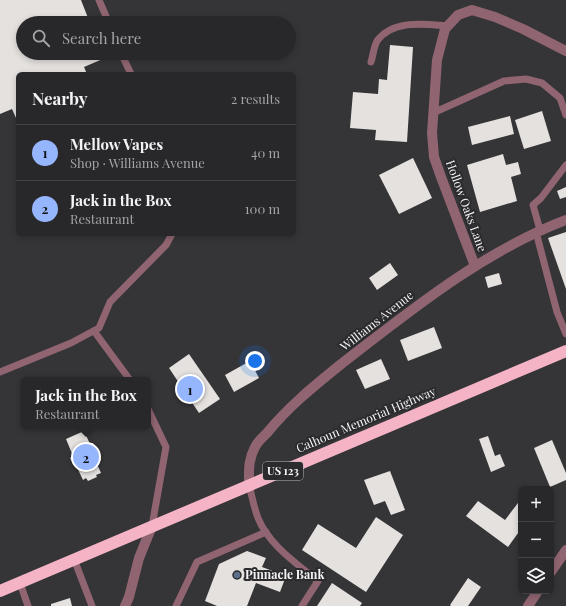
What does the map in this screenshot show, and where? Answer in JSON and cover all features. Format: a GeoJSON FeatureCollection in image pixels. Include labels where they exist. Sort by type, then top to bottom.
{"type":"FeatureCollection","features":[{"type":"Feature","properties":{"kind":"highway","name":"Calhoun Memorial Highway"},"geometry":{"type":"LineString","coordinates":[[0,591],[566,351]]}},
{"type":"Feature","properties":{"kind":"street","name":"Hollow Oaks Lane"},"geometry":{"type":"LineString","coordinates":[[475,266],[434,157],[432,133],[437,60],[445,29],[458,15],[472,10],[495,17],[523,29],[566,51]]}},
{"type":"Feature","properties":{"kind":"street","name":"Williams Avenue"},"geometry":{"type":"LineString","coordinates":[[248,485],[249,461],[256,445],[277,421],[317,384],[420,303],[475,266],[538,231],[566,220]]}},
{"type":"Feature","properties":{"kind":"street"},"geometry":{"type":"LineString","coordinates":[[125,606],[129,598],[139,558],[152,526]]}},
{"type":"Feature","properties":{"kind":"street"},"geometry":{"type":"LineString","coordinates":[[554,568],[566,550]]}},
{"type":"Feature","properties":{"kind":"street"},"geometry":{"type":"LineString","coordinates":[[528,606],[536,594]]}},
{"type":"Feature","properties":{"kind":"lane"},"geometry":{"type":"LineString","coordinates":[[99,0],[106,16]]}},
{"type":"Feature","properties":{"kind":"lane"},"geometry":{"type":"LineString","coordinates":[[371,62],[377,41],[388,31],[401,25],[423,23],[448,26]]}},
{"type":"Feature","properties":{"kind":"lane"},"geometry":{"type":"LineString","coordinates":[[124,60],[130,72]]}},
{"type":"Feature","properties":{"kind":"lane"},"geometry":{"type":"LineString","coordinates":[[433,113],[504,81],[526,79],[542,84],[560,98],[566,115]]}},
{"type":"Feature","properties":{"kind":"lane"},"geometry":{"type":"LineString","coordinates":[[566,165],[545,194],[533,205],[557,312],[566,334]]}},
{"type":"Feature","properties":{"kind":"lane"},"geometry":{"type":"LineString","coordinates":[[0,372],[71,342],[99,328],[110,302],[166,245],[171,236]]}},
{"type":"Feature","properties":{"kind":"lane"},"geometry":{"type":"LineString","coordinates":[[94,331],[128,377]]}},
{"type":"Feature","properties":{"kind":"lane"},"geometry":{"type":"LineString","coordinates":[[151,415],[166,447],[152,526]]}},
{"type":"Feature","properties":{"kind":"lane"},"geometry":{"type":"LineString","coordinates":[[248,485],[258,518],[266,532],[281,550],[318,581],[302,606]]}},
{"type":"Feature","properties":{"kind":"lane"},"geometry":{"type":"LineString","coordinates":[[176,606],[197,562],[266,532]]}},
{"type":"Feature","properties":{"kind":"lane"},"geometry":{"type":"LineString","coordinates":[[74,559],[92,606]]}},
{"type":"Feature","properties":{"kind":"lane"},"geometry":{"type":"LineString","coordinates":[[20,583],[28,606]]}},
{"type":"Feature","properties":{"kind":"building"},"geometry":{"type":"Polygon","coordinates":[[[0,0],[81,0],[87,16],[16,16],[16,60],[100,60],[84,67],[86,72],[16,72],[16,118],[12,109],[0,114],[0,0]]]}},
{"type":"Feature","properties":{"kind":"building"},"geometry":{"type":"Polygon","coordinates":[[[390,45],[413,47],[407,142],[375,140],[376,130],[350,128],[353,92],[378,94],[379,79],[387,80],[390,45]]]}},
{"type":"Feature","properties":{"kind":"building"},"geometry":{"type":"Polygon","coordinates":[[[542,111],[551,141],[524,149],[515,120],[542,111]]]}},
{"type":"Feature","properties":{"kind":"building"},"geometry":{"type":"Polygon","coordinates":[[[510,116],[514,134],[472,145],[468,127],[510,116]]]}},
{"type":"Feature","properties":{"kind":"building"},"geometry":{"type":"Polygon","coordinates":[[[503,154],[506,165],[518,162],[521,174],[511,177],[517,201],[480,212],[467,165],[503,154]]]}},
{"type":"Feature","properties":{"kind":"building"},"geometry":{"type":"Polygon","coordinates":[[[413,158],[432,198],[399,214],[379,175],[413,158]]]}},
{"type":"Feature","properties":{"kind":"building"},"geometry":{"type":"Polygon","coordinates":[[[566,187],[566,197],[560,199],[557,191],[566,187]]]}},
{"type":"Feature","properties":{"kind":"building"},"geometry":{"type":"Polygon","coordinates":[[[566,232],[566,289],[548,238],[566,232]]]}},
{"type":"Feature","properties":{"kind":"building"},"geometry":{"type":"Polygon","coordinates":[[[390,263],[398,275],[377,290],[369,278],[390,263]]]}},
{"type":"Feature","properties":{"kind":"building"},"geometry":{"type":"Polygon","coordinates":[[[499,273],[502,284],[488,288],[485,277],[499,273]]]}},
{"type":"Feature","properties":{"kind":"building"},"geometry":{"type":"Polygon","coordinates":[[[434,327],[442,348],[408,361],[400,340],[434,327]]]}},
{"type":"Feature","properties":{"kind":"building"},"geometry":{"type":"Polygon","coordinates":[[[189,354],[220,399],[199,413],[169,368],[189,354]]]}},
{"type":"Feature","properties":{"kind":"building"},"geometry":{"type":"Polygon","coordinates":[[[381,359],[390,379],[365,389],[356,370],[381,359]]]}},
{"type":"Feature","properties":{"kind":"building"},"geometry":{"type":"Polygon","coordinates":[[[250,361],[259,378],[234,392],[225,375],[250,361]]]}},
{"type":"Feature","properties":{"kind":"building"},"geometry":{"type":"Polygon","coordinates":[[[84,431],[90,444],[93,443],[101,460],[96,462],[101,473],[96,475],[97,477],[88,481],[86,478],[83,480],[75,463],[73,464],[70,458],[73,456],[66,439],[84,431]]]}},
{"type":"Feature","properties":{"kind":"building"},"geometry":{"type":"Polygon","coordinates":[[[488,436],[495,456],[500,454],[505,466],[491,472],[479,439],[488,436]]]}},
{"type":"Feature","properties":{"kind":"building"},"geometry":{"type":"Polygon","coordinates":[[[552,440],[566,473],[566,480],[550,486],[534,448],[552,440]]]}},
{"type":"Feature","properties":{"kind":"building"},"geometry":{"type":"Polygon","coordinates":[[[390,471],[405,510],[391,515],[385,501],[374,505],[364,480],[390,471]]]}},
{"type":"Feature","properties":{"kind":"building"},"geometry":{"type":"Polygon","coordinates":[[[478,501],[505,520],[518,503],[518,533],[508,547],[466,516],[478,501]]]}},
{"type":"Feature","properties":{"kind":"building"},"geometry":{"type":"Polygon","coordinates":[[[376,517],[403,535],[366,592],[302,550],[318,524],[356,548],[376,517]]]}},
{"type":"Feature","properties":{"kind":"building","name":"Pinnacle Bank"},"geometry":{"type":"Polygon","coordinates":[[[247,551],[266,558],[262,567],[286,576],[280,592],[256,583],[247,606],[217,606],[205,601],[219,564],[247,551]]]}},
{"type":"Feature","properties":{"kind":"building"},"geometry":{"type":"Polygon","coordinates":[[[468,578],[481,587],[468,606],[451,606],[450,605],[468,578]]]}},
{"type":"Feature","properties":{"kind":"building"},"geometry":{"type":"Polygon","coordinates":[[[332,583],[362,603],[360,606],[317,606],[332,583]]]}},
{"type":"Feature","properties":{"kind":"building"},"geometry":{"type":"Polygon","coordinates":[[[70,598],[72,606],[51,606],[51,604],[70,598]]]}},
{"type":"Feature","properties":{"kind":"place","name":"Mellow Vapes"},"geometry":{"type":"Point","coordinates":[190,389]}},
{"type":"Feature","properties":{"kind":"place","name":"Jack in the Box"},"geometry":{"type":"Point","coordinates":[86,457]}},
{"type":"Feature","properties":{"kind":"place","name":"Pinnacle Bank"},"geometry":{"type":"Point","coordinates":[237,575]}}]}
